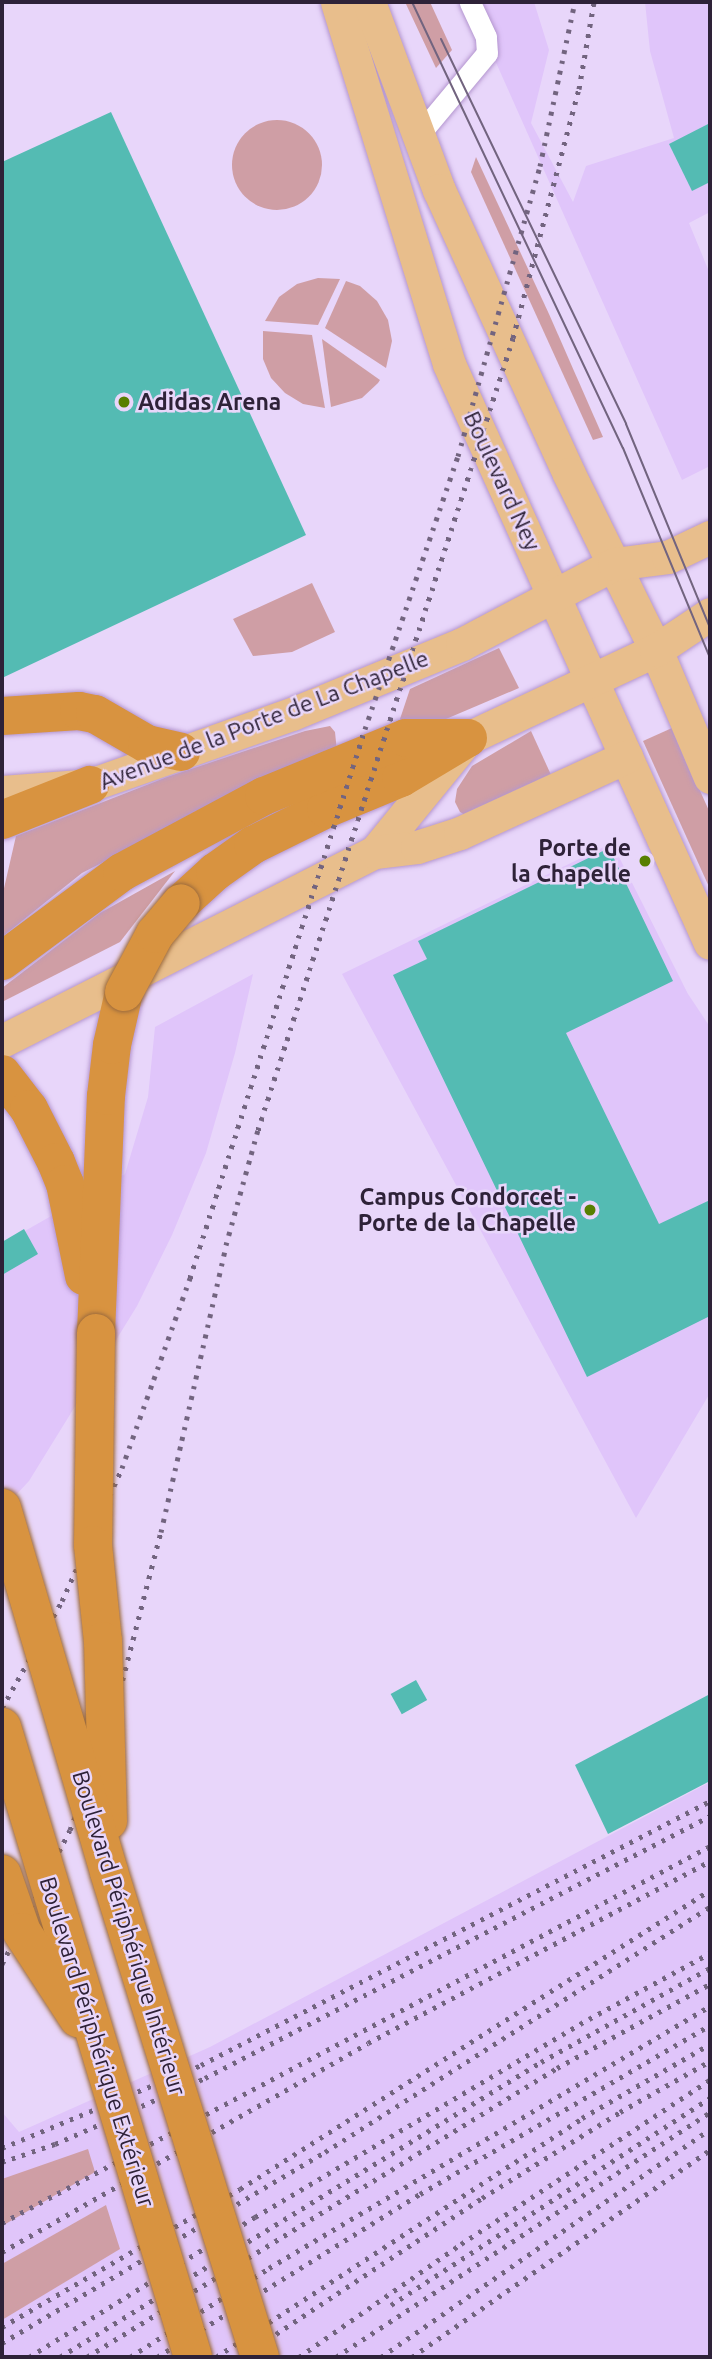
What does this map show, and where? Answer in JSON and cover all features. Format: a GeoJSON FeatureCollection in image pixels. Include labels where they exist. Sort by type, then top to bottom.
{"type":"FeatureCollection","features":[{"type":"Feature","properties":{"kind":"highway"},"geometry":{"type":"LineString","coordinates":[[5,716],[79,710],[95,714],[147,744],[181,751]]}},
{"type":"Feature","properties":{"kind":"highway"},"geometry":{"type":"LineString","coordinates":[[2,961],[122,872],[264,796],[406,738],[468,738]]}},
{"type":"Feature","properties":{"kind":"highway"},"geometry":{"type":"LineString","coordinates":[[109,1872],[105,1681],[93,1545],[96,1333],[106,1096],[117,1020],[124,992],[143,953],[166,920],[200,885],[231,859],[263,840],[401,778],[468,738]]}},
{"type":"Feature","properties":{"kind":"highway"},"geometry":{"type":"LineString","coordinates":[[11,804],[90,785]]}},
{"type":"Feature","properties":{"kind":"highway"},"geometry":{"type":"LineString","coordinates":[[2,1074],[38,1124],[65,1184],[96,1333]]}},
{"type":"Feature","properties":{"kind":"highway","name":"Boulevard Périphérique Intérieur"},"geometry":{"type":"LineString","coordinates":[[2,1508],[109,1872],[260,2357]]}},
{"type":"Feature","properties":{"kind":"highway","name":"Boulevard Périphérique Extérieur"},"geometry":{"type":"LineString","coordinates":[[2,1727],[193,2357]]}},
{"type":"Feature","properties":{"kind":"highway"},"geometry":{"type":"LineString","coordinates":[[2,1874],[22,1932],[103,2058]]}},
{"type":"Feature","properties":{"kind":"main road","name":"Boulevard Ney"},"geometry":{"type":"LineString","coordinates":[[337,2],[449,364],[710,943]]}},
{"type":"Feature","properties":{"kind":"main road"},"geometry":{"type":"LineString","coordinates":[[369,2],[417,137],[569,474],[656,650],[710,777]]}},
{"type":"Feature","properties":{"kind":"main road"},"geometry":{"type":"LineString","coordinates":[[614,564],[668,557],[710,537]]}},
{"type":"Feature","properties":{"kind":"main road","name":"Avenue de la Porte de La Chapelle"},"geometry":{"type":"LineString","coordinates":[[90,785],[335,698],[462,644],[614,564]]}},
{"type":"Feature","properties":{"kind":"main road"},"geometry":{"type":"LineString","coordinates":[[374,852],[468,738],[656,650],[710,614]]}},
{"type":"Feature","properties":{"kind":"main road"},"geometry":{"type":"LineString","coordinates":[[2,1041],[374,852],[418,847],[460,832],[626,757]]}},
{"type":"Feature","properties":{"kind":"street"},"geometry":{"type":"LineString","coordinates":[[417,137],[487,53],[486,37],[470,2]]}},
{"type":"Feature","properties":{"kind":"shaded area"},"geometry":{"type":"Polygon","coordinates":[[[405,2],[430,2],[452,50],[436,68],[405,2]]]}},
{"type":"Feature","properties":{"kind":"shaded area"},"geometry":{"type":"Polygon","coordinates":[[[469,2],[534,2],[549,50],[531,123],[573,202],[586,166],[674,138],[650,51],[645,2],[710,2],[710,212],[689,223],[710,274],[710,466],[682,480],[469,2]]]}},
{"type":"Feature","properties":{"kind":"shaded area"},"geometry":{"type":"Polygon","coordinates":[[[277,120],[294,124],[309,133],[318,148],[322,165],[318,182],[309,197],[294,206],[277,210],[260,206],[245,197],[236,182],[232,165],[236,148],[245,133],[260,124],[277,120]]]}},
{"type":"Feature","properties":{"kind":"shaded area"},"geometry":{"type":"Polygon","coordinates":[[[476,157],[603,437],[593,440],[471,172],[476,157]]]}},
{"type":"Feature","properties":{"kind":"shaded area"},"geometry":{"type":"Polygon","coordinates":[[[318,278],[340,279],[318,325],[265,321],[279,297],[297,284],[318,278]]]}},
{"type":"Feature","properties":{"kind":"shaded area"},"geometry":{"type":"Polygon","coordinates":[[[346,281],[360,286],[377,301],[388,320],[392,341],[386,368],[325,328],[346,281]]]}},
{"type":"Feature","properties":{"kind":"shaded area"},"geometry":{"type":"Polygon","coordinates":[[[263,331],[312,335],[325,408],[303,404],[285,393],[271,378],[263,359],[263,331]]]}},
{"type":"Feature","properties":{"kind":"shaded area"},"geometry":{"type":"Polygon","coordinates":[[[322,339],[380,380],[362,398],[331,407],[322,339]]]}},
{"type":"Feature","properties":{"kind":"shaded area"},"geometry":{"type":"Polygon","coordinates":[[[312,583],[335,632],[292,652],[253,656],[233,619],[312,583]]]}},
{"type":"Feature","properties":{"kind":"shaded area"},"geometry":{"type":"Polygon","coordinates":[[[499,648],[519,688],[446,719],[396,731],[410,689],[499,648]]]}},
{"type":"Feature","properties":{"kind":"shaded area"},"geometry":{"type":"Polygon","coordinates":[[[330,726],[335,732],[337,752],[176,825],[82,873],[2,937],[2,897],[16,836],[167,777],[305,731],[330,726]]]}},
{"type":"Feature","properties":{"kind":"shaded area"},"geometry":{"type":"Polygon","coordinates":[[[672,728],[710,813],[710,889],[643,741],[672,728]]]}},
{"type":"Feature","properties":{"kind":"shaded area"},"geometry":{"type":"Polygon","coordinates":[[[531,731],[552,777],[465,815],[460,812],[455,802],[457,789],[472,766],[531,731]]]}},
{"type":"Feature","properties":{"kind":"shaded area","name":"Campus Condorcet - Porte de la Chapelle"},"geometry":{"type":"Polygon","coordinates":[[[612,843],[688,994],[710,1027],[710,1393],[636,1518],[342,974],[612,843]]]}},
{"type":"Feature","properties":{"kind":"shaded area"},"geometry":{"type":"Polygon","coordinates":[[[175,871],[120,942],[2,1002],[2,988],[100,913],[175,871]]]}},
{"type":"Feature","properties":{"kind":"shaded area"},"geometry":{"type":"Polygon","coordinates":[[[253,974],[235,1053],[206,1153],[172,1235],[137,1306],[29,1481],[2,1510],[2,1244],[125,1174],[148,1097],[155,1027],[253,974]]]}},
{"type":"Feature","properties":{"kind":"shaded area"},"geometry":{"type":"Polygon","coordinates":[[[710,1782],[710,2357],[2,2357],[2,2112],[19,2132],[210,2047],[710,1782]]]}},
{"type":"Feature","properties":{"kind":"shaded area"},"geometry":{"type":"Polygon","coordinates":[[[88,2149],[95,2172],[2,2226],[2,2179],[88,2149]]]}},
{"type":"Feature","properties":{"kind":"shaded area"},"geometry":{"type":"Polygon","coordinates":[[[106,2205],[120,2249],[2,2320],[2,2264],[106,2205]]]}},
{"type":"Feature","properties":{"kind":"building","name":"Adidas Arena"},"geometry":{"type":"Polygon","coordinates":[[[111,112],[306,535],[2,678],[2,162],[111,112]]]}},
{"type":"Feature","properties":{"kind":"building"},"geometry":{"type":"Polygon","coordinates":[[[710,123],[710,182],[692,191],[669,144],[710,123]]]}},
{"type":"Feature","properties":{"kind":"building"},"geometry":{"type":"Polygon","coordinates":[[[609,848],[673,981],[566,1033],[659,1224],[710,1200],[710,1316],[587,1377],[393,975],[427,959],[418,941],[609,848]]]}},
{"type":"Feature","properties":{"kind":"building"},"geometry":{"type":"Polygon","coordinates":[[[24,1229],[38,1254],[2,1275],[2,1242],[24,1229]]]}},
{"type":"Feature","properties":{"kind":"building"},"geometry":{"type":"Polygon","coordinates":[[[416,1680],[427,1700],[402,1714],[391,1694],[416,1680]]]}},
{"type":"Feature","properties":{"kind":"building"},"geometry":{"type":"Polygon","coordinates":[[[710,1694],[710,1781],[608,1834],[575,1765],[710,1694]]]}},
{"type":"Feature","properties":{"kind":"tram line"},"geometry":{"type":"LineString","coordinates":[[412,2],[623,448],[710,658]]}},
{"type":"Feature","properties":{"kind":"tram line"},"geometry":{"type":"LineString","coordinates":[[441,39],[626,424],[710,628]]}},
{"type":"Feature","properties":{"kind":"railway"},"geometry":{"type":"LineString","coordinates":[[2,1708],[62,1601],[122,1468],[190,1278],[365,729],[458,456],[540,166],[575,2]]}},
{"type":"Feature","properties":{"kind":"railway"},"geometry":{"type":"LineString","coordinates":[[2,1964],[70,1830],[112,1721],[161,1532],[226,1245],[258,1130],[513,338],[579,89],[594,2]]}},
{"type":"Feature","properties":{"kind":"railway"},"geometry":{"type":"LineString","coordinates":[[2,2148],[201,2065],[710,1801]]}},
{"type":"Feature","properties":{"kind":"railway"},"geometry":{"type":"LineString","coordinates":[[2,2162],[55,2144],[205,2078],[710,1816]]}},
{"type":"Feature","properties":{"kind":"railway"},"geometry":{"type":"LineString","coordinates":[[2,2223],[710,1846]]}},
{"type":"Feature","properties":{"kind":"railway"},"geometry":{"type":"LineString","coordinates":[[2,2252],[368,2043],[710,1861]]}},
{"type":"Feature","properties":{"kind":"railway"},"geometry":{"type":"LineString","coordinates":[[2,2327],[240,2189],[710,1890]]}},
{"type":"Feature","properties":{"kind":"railway"},"geometry":{"type":"LineString","coordinates":[[2,2343],[325,2152],[710,1907]]}},
{"type":"Feature","properties":{"kind":"railway"},"geometry":{"type":"LineString","coordinates":[[29,2357],[255,2217],[589,2019],[710,1953]]}},
{"type":"Feature","properties":{"kind":"railway"},"geometry":{"type":"LineString","coordinates":[[60,2357],[541,2062],[710,1968]]}},
{"type":"Feature","properties":{"kind":"railway"},"geometry":{"type":"LineString","coordinates":[[87,2357],[557,2068],[710,1984]]}},
{"type":"Feature","properties":{"kind":"railway"},"geometry":{"type":"LineString","coordinates":[[130,2357],[269,2268],[710,2006]]}},
{"type":"Feature","properties":{"kind":"railway"},"geometry":{"type":"LineString","coordinates":[[157,2357],[420,2194],[710,2025]]}},
{"type":"Feature","properties":{"kind":"railway"},"geometry":{"type":"LineString","coordinates":[[216,2357],[582,2118],[710,2044]]}},
{"type":"Feature","properties":{"kind":"railway"},"geometry":{"type":"LineString","coordinates":[[241,2357],[482,2198],[620,2112],[710,2061]]}},
{"type":"Feature","properties":{"kind":"railway"},"geometry":{"type":"LineString","coordinates":[[299,2357],[461,2244],[710,2080]]}},
{"type":"Feature","properties":{"kind":"railway"},"geometry":{"type":"LineString","coordinates":[[391,2305],[710,2098]]}},
{"type":"Feature","properties":{"kind":"railway"},"geometry":{"type":"LineString","coordinates":[[336,2357],[710,2112]]}},
{"type":"Feature","properties":{"kind":"railway"},"geometry":{"type":"LineString","coordinates":[[381,2357],[710,2129]]}},
{"type":"Feature","properties":{"kind":"railway"},"geometry":{"type":"LineString","coordinates":[[412,2357],[710,2150]]}},
{"type":"Feature","properties":{"kind":"place","name":"Adidas Arena"},"geometry":{"type":"Point","coordinates":[124,402]}},
{"type":"Feature","properties":{"kind":"place","name":"Porte de la Chapelle"},"geometry":{"type":"Point","coordinates":[645,861]}},
{"type":"Feature","properties":{"kind":"place","name":"Campus Condorcet - Porte de la Chapelle"},"geometry":{"type":"Point","coordinates":[590,1210]}}]}
